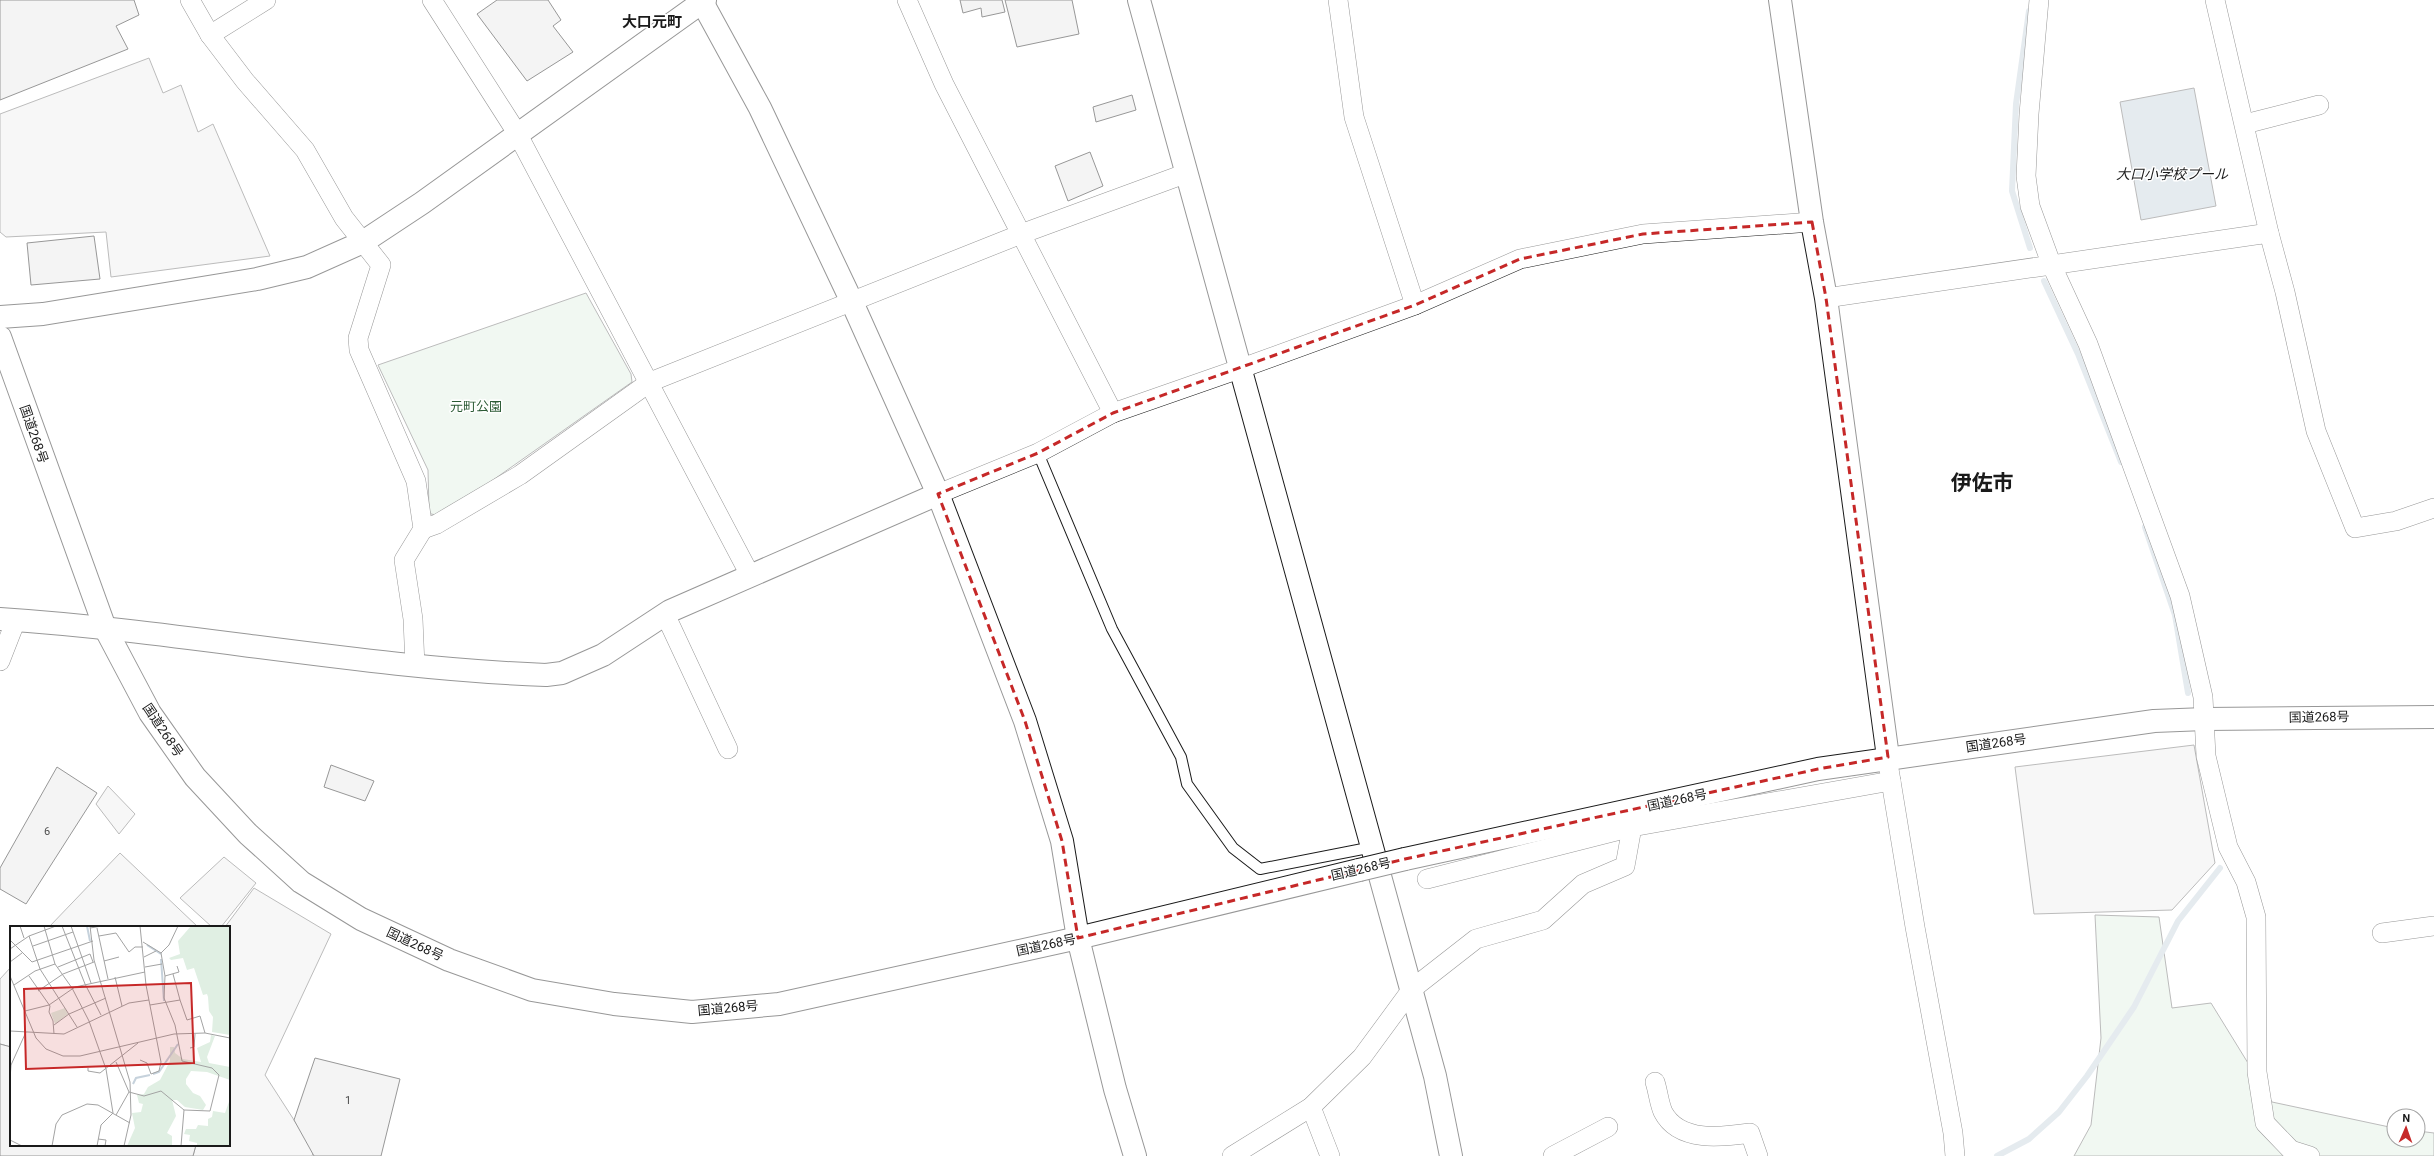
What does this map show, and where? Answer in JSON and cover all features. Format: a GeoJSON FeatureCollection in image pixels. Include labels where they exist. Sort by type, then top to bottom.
{"type":"FeatureCollection","features":[{"type":"Feature","properties":{"kind":"main road"},"geometry":{"type":"LineString","coordinates":[[0,317],[43,314],[257,279],[307,267],[364,242],[422,203],[703,0],[760,108],[851,300],[938,494],[1025,721],[1062,841],[1078,938],[1115,1089],[1135,1156]]}},
{"type":"Feature","properties":{"kind":"main road"},"geometry":{"type":"LineString","coordinates":[[1139,0],[1242,368],[1436,1076],[1452,1156]]}},
{"type":"Feature","properties":{"kind":"main road"},"geometry":{"type":"LineString","coordinates":[[1780,0],[1812,222],[1826,298],[1888,758]]}},
{"type":"Feature","properties":{"kind":"main road","name":"国道268号"},"geometry":{"type":"LineString","coordinates":[[0,337],[51,483],[105,628],[150,713],[195,777],[248,834],[301,882],[361,919],[449,960],[532,990],[614,1004],[692,1012],[779,1004],[1078,938],[1405,859],[1818,769],[2154,721],[2205,718],[2434,717]]}},
{"type":"Feature","properties":{"kind":"main road"},"geometry":{"type":"LineString","coordinates":[[8,620],[105,628],[415,666],[546,675],[562,672],[603,655],[665,614],[750,575],[938,494]]}},
{"type":"Feature","properties":{"kind":"street"},"geometry":{"type":"LineString","coordinates":[[190,0],[210,35],[245,81],[305,150],[344,218],[381,265],[358,338],[359,350],[412,468],[416,481],[423,529]]}},
{"type":"Feature","properties":{"kind":"street"},"geometry":{"type":"LineString","coordinates":[[210,35],[266,0]]}},
{"type":"Feature","properties":{"kind":"street"},"geometry":{"type":"LineString","coordinates":[[432,0],[517,133],[650,382],[750,575]]}},
{"type":"Feature","properties":{"kind":"street"},"geometry":{"type":"LineString","coordinates":[[907,0],[944,84],[1113,413]]}},
{"type":"Feature","properties":{"kind":"street"},"geometry":{"type":"LineString","coordinates":[[1338,0],[1354,117],[1415,305]]}},
{"type":"Feature","properties":{"kind":"street"},"geometry":{"type":"LineString","coordinates":[[2039,0],[2029,106],[2026,176],[2030,206],[2052,266],[2088,344],[2180,596],[2203,697],[2206,756],[2228,847],[2246,882],[2256,917],[2257,1072],[2265,1122],[2291,1150],[2310,1156]]}},
{"type":"Feature","properties":{"kind":"street"},"geometry":{"type":"LineString","coordinates":[[2215,0],[2269,233],[2285,292],[2316,431],[2355,528],[2396,520],[2434,508]]}},
{"type":"Feature","properties":{"kind":"street"},"geometry":{"type":"LineString","coordinates":[[2244,124],[2319,105]]}},
{"type":"Feature","properties":{"kind":"street"},"geometry":{"type":"LineString","coordinates":[[415,666],[412,619],[404,560],[423,529],[437,524],[520,474],[650,382],[851,300],[1021,234],[1187,173]]}},
{"type":"Feature","properties":{"kind":"street"},"geometry":{"type":"LineString","coordinates":[[938,494],[1038,453],[1113,413],[1415,305],[1520,259],[1643,234],[1812,222]]}},
{"type":"Feature","properties":{"kind":"street"},"geometry":{"type":"LineString","coordinates":[[1826,298],[2269,233]]}},
{"type":"Feature","properties":{"kind":"street"},"geometry":{"type":"LineString","coordinates":[[665,614],[728,749]]}},
{"type":"Feature","properties":{"kind":"street"},"geometry":{"type":"LineString","coordinates":[[0,660],[8,620]]}},
{"type":"Feature","properties":{"kind":"street"},"geometry":{"type":"LineString","coordinates":[[1888,758],[1915,927],[1953,1133],[1955,1156]]}},
{"type":"Feature","properties":{"kind":"street"},"geometry":{"type":"LineString","coordinates":[[1427,879],[1632,827],[1891,781]]}},
{"type":"Feature","properties":{"kind":"street"},"geometry":{"type":"LineString","coordinates":[[1232,1156],[1311,1107],[1362,1057],[1412,989],[1476,939],[1543,920],[1583,884],[1625,866],[1632,827]]}},
{"type":"Feature","properties":{"kind":"street"},"geometry":{"type":"LineString","coordinates":[[2382,933],[2434,926]]}},
{"type":"Feature","properties":{"kind":"street"},"geometry":{"type":"LineString","coordinates":[[1655,1082],[1664,1112],[1676,1126],[1696,1135],[1718,1138],[1750,1133],[1758,1156]]}},
{"type":"Feature","properties":{"kind":"street"},"geometry":{"type":"LineString","coordinates":[[1311,1107],[1330,1156]]}},
{"type":"Feature","properties":{"kind":"street"},"geometry":{"type":"LineString","coordinates":[[1553,1156],[1608,1127]]}},
{"type":"Feature","properties":{"kind":"lane"},"geometry":{"type":"LineString","coordinates":[[1038,453],[1112,629],[1181,757],[1187,784],[1234,848],[1260,869],[1373,847]]}},
{"type":"Feature","properties":{"kind":"highlighted area"},"geometry":{"type":"Polygon","coordinates":[[[1812,222],[1826,298],[1888,757],[1818,769],[1405,859],[1078,938],[1062,841],[1025,721],[938,494],[1038,453],[1113,413],[1415,305],[1520,259],[1643,234],[1812,222]]]}},
{"type":"Feature","properties":{"kind":"green space","name":"元町公園"},"geometry":{"type":"Polygon","coordinates":[[[586,293],[631,374],[632,382],[442,516],[431,514],[429,510],[428,470],[378,365],[586,293]]]}},
{"type":"Feature","properties":{"kind":"green space"},"geometry":{"type":"Polygon","coordinates":[[[2095,915],[2159,917],[2172,1008],[2211,1003],[2272,1102],[2386,1126],[2386,1148],[2426,1148],[2426,1132],[2434,1133],[2434,1156],[2074,1156],[2091,1125],[2101,1038],[2095,915]]]}},
{"type":"Feature","properties":{"kind":"shaded area"},"geometry":{"type":"Polygon","coordinates":[[[149,58],[163,93],[181,85],[198,132],[213,124],[270,256],[111,277],[106,232],[6,237],[0,232],[0,114],[149,58]]]}},
{"type":"Feature","properties":{"kind":"shaded area"},"geometry":{"type":"Polygon","coordinates":[[[2194,745],[2215,863],[2172,910],[2034,914],[2015,767],[2194,745]]]}},
{"type":"Feature","properties":{"kind":"shaded area"},"geometry":{"type":"Polygon","coordinates":[[[108,786],[135,814],[119,834],[96,804],[108,786]]]}},
{"type":"Feature","properties":{"kind":"shaded area"},"geometry":{"type":"Polygon","coordinates":[[[120,853],[197,926],[50,926],[120,853]]]}},
{"type":"Feature","properties":{"kind":"shaded area"},"geometry":{"type":"Polygon","coordinates":[[[224,857],[256,883],[222,926],[211,926],[180,898],[224,857]]]}},
{"type":"Feature","properties":{"kind":"shaded area"},"geometry":{"type":"Polygon","coordinates":[[[254,888],[331,934],[265,1075],[314,1151],[312,1156],[193,1156],[196,1146],[230,1146],[230,926],[226,926],[254,888]]]}},
{"type":"Feature","properties":{"kind":"shaded area"},"geometry":{"type":"Polygon","coordinates":[[[10,968],[10,1047],[0,1044],[0,979],[10,968]]]}},
{"type":"Feature","properties":{"kind":"water","name":"大口小学校プール"},"geometry":{"type":"Polygon","coordinates":[[[2194,88],[2216,206],[2141,220],[2120,102],[2194,88]]]}},
{"type":"Feature","properties":{"kind":"building"},"geometry":{"type":"Polygon","coordinates":[[[0,0],[134,0],[139,15],[116,26],[128,49],[0,100],[0,0]]]}},
{"type":"Feature","properties":{"kind":"building"},"geometry":{"type":"Polygon","coordinates":[[[497,0],[548,0],[561,20],[553,26],[573,52],[527,81],[477,14],[497,0]]]}},
{"type":"Feature","properties":{"kind":"building"},"geometry":{"type":"Polygon","coordinates":[[[960,0],[1002,0],[1005,12],[982,17],[981,8],[963,13],[960,0]]]}},
{"type":"Feature","properties":{"kind":"building"},"geometry":{"type":"Polygon","coordinates":[[[1005,0],[1072,0],[1079,34],[1017,47],[1005,0]]]}},
{"type":"Feature","properties":{"kind":"building"},"geometry":{"type":"Polygon","coordinates":[[[1132,95],[1136,110],[1096,122],[1093,107],[1132,95]]]}},
{"type":"Feature","properties":{"kind":"building"},"geometry":{"type":"Polygon","coordinates":[[[1090,152],[1103,186],[1068,201],[1055,166],[1090,152]]]}},
{"type":"Feature","properties":{"kind":"building"},"geometry":{"type":"Polygon","coordinates":[[[94,236],[100,279],[31,285],[27,243],[94,236]]]}},
{"type":"Feature","properties":{"kind":"building"},"geometry":{"type":"Polygon","coordinates":[[[331,765],[374,781],[365,801],[324,787],[331,765]]]}},
{"type":"Feature","properties":{"kind":"building"},"geometry":{"type":"Polygon","coordinates":[[[57,767],[97,793],[26,904],[0,889],[0,868],[57,767]]]}},
{"type":"Feature","properties":{"kind":"building"},"geometry":{"type":"Polygon","coordinates":[[[0,1044],[10,1047],[10,1146],[196,1146],[193,1156],[0,1156],[0,1044]]]}},
{"type":"Feature","properties":{"kind":"building"},"geometry":{"type":"Polygon","coordinates":[[[315,1058],[400,1079],[381,1156],[314,1156],[294,1120],[315,1058]]]}},
{"type":"Feature","properties":{"kind":"waterway"},"geometry":{"type":"LineString","coordinates":[[2029,11],[2016,104],[2012,191],[2030,248]]}},
{"type":"Feature","properties":{"kind":"waterway"},"geometry":{"type":"LineString","coordinates":[[2044,281],[2078,354],[2121,462]]}},
{"type":"Feature","properties":{"kind":"waterway"},"geometry":{"type":"LineString","coordinates":[[2145,527],[2175,615],[2188,693]]}},
{"type":"Feature","properties":{"kind":"waterway"},"geometry":{"type":"LineString","coordinates":[[1997,1156],[2029,1139],[2059,1112],[2087,1076],[2134,1007],[2178,921],[2220,868]]}},
{"type":"Feature","properties":{"kind":"district","name":"大口元町"},"geometry":{"type":"Point","coordinates":[652,22]}},
{"type":"Feature","properties":{"kind":"district","name":"伊佐市"},"geometry":{"type":"Point","coordinates":[1982,483]}}]}
